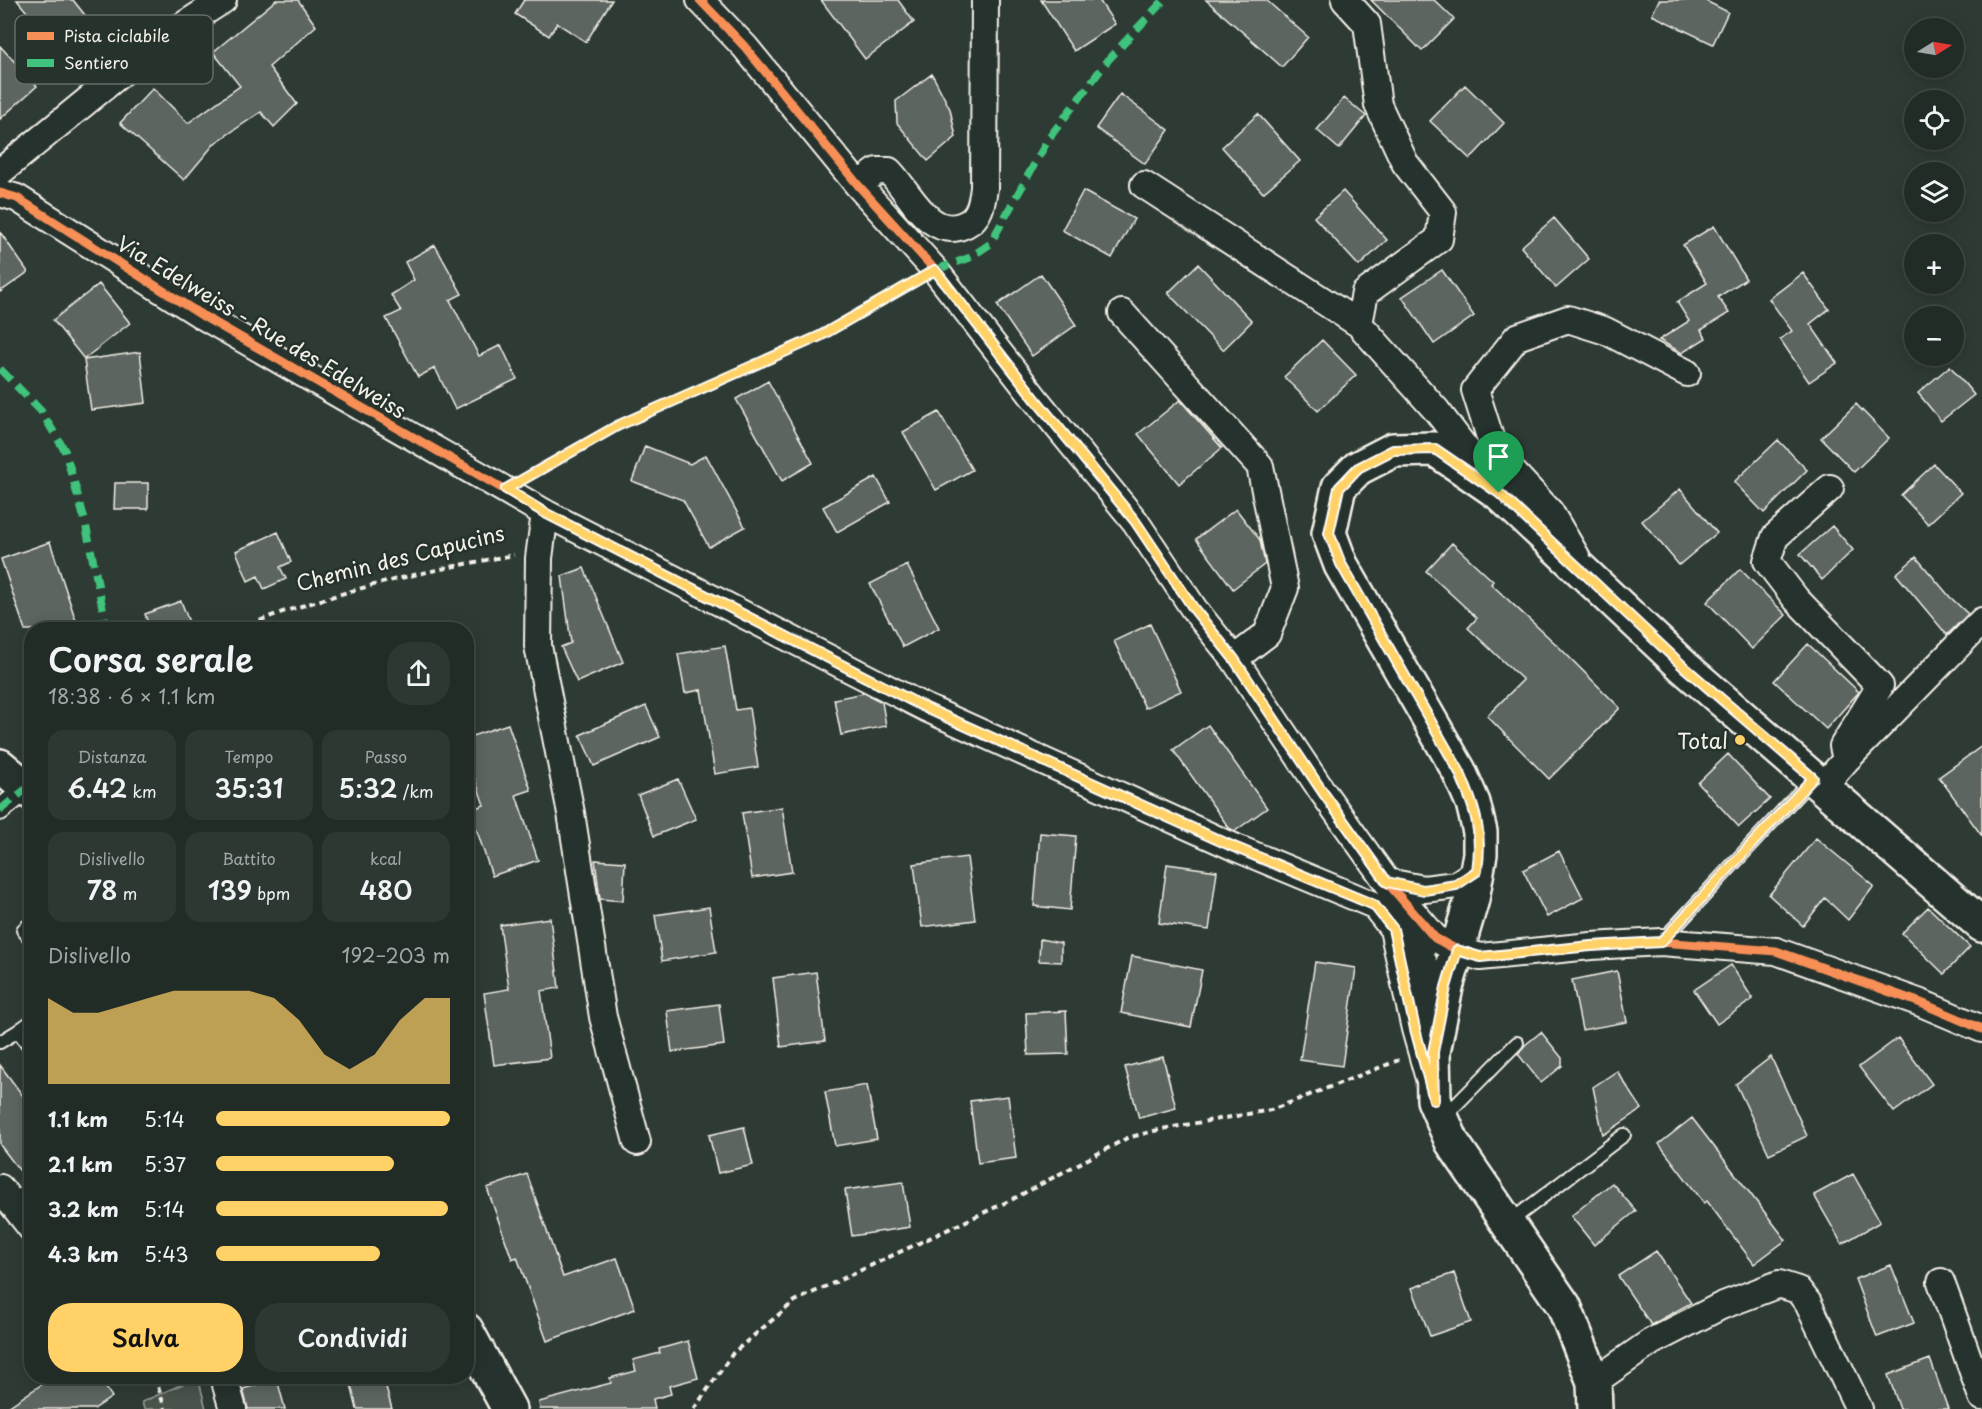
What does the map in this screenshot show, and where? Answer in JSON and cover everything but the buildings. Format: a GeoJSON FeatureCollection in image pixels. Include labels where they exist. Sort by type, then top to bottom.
{"type":"FeatureCollection","features":[{"type":"Feature","properties":{"kind":"main road"},"geometry":{"type":"LineString","coordinates":[[1595,1395],[1564,1306],[1452,1142],[1438,1110],[1433,1052],[1457,950],[1472,899],[1480,832],[1473,803],[1459,771],[1341,564],[1329,533],[1339,488],[1358,468],[1393,450],[1435,449],[1499,493],[1684,667],[1982,925]]}},
{"type":"Feature","properties":{"kind":"main road"},"geometry":{"type":"LineString","coordinates":[[0,766],[24,787]]}},
{"type":"Feature","properties":{"kind":"main road"},"geometry":{"type":"LineString","coordinates":[[474,1345],[509,1409]]}},
{"type":"Feature","properties":{"kind":"street"},"geometry":{"type":"LineString","coordinates":[[200,15],[223,0]]}},
{"type":"Feature","properties":{"kind":"street"},"geometry":{"type":"LineString","coordinates":[[700,0],[744,47],[858,185],[935,270],[1036,400],[1135,521],[1194,609],[1234,659],[1322,791],[1387,882],[1435,938],[1457,950],[1480,957],[1661,942],[1776,951],[1921,1003],[1982,1029]]}},
{"type":"Feature","properties":{"kind":"street"},"geometry":{"type":"LineString","coordinates":[[858,185],[877,171],[889,171],[926,217],[942,228],[957,228],[972,220],[982,206],[985,0]]}},
{"type":"Feature","properties":{"kind":"street"},"geometry":{"type":"LineString","coordinates":[[1345,0],[1367,24],[1378,105],[1405,163],[1443,212],[1439,239],[1365,293],[1359,324]]}},
{"type":"Feature","properties":{"kind":"street"},"geometry":{"type":"LineString","coordinates":[[0,172],[108,84]]}},
{"type":"Feature","properties":{"kind":"street"},"geometry":{"type":"LineString","coordinates":[[1143,185],[1359,324],[1437,411],[1499,493]]}},
{"type":"Feature","properties":{"kind":"street","name":"Via Edelweiss - Rue des Edelweiss"},"geometry":{"type":"LineString","coordinates":[[0,194],[16,198],[203,316],[545,513],[926,708],[1234,847],[1374,905],[1393,929],[1412,1018],[1438,1110]]}},
{"type":"Feature","properties":{"kind":"street"},"geometry":{"type":"LineString","coordinates":[[1122,313],[1260,466],[1285,588],[1267,634],[1234,659]]}},
{"type":"Feature","properties":{"kind":"street"},"geometry":{"type":"LineString","coordinates":[[1587,574],[1550,512],[1495,453],[1475,390],[1517,338],[1568,319],[1606,331],[1687,373]]}},
{"type":"Feature","properties":{"kind":"street"},"geometry":{"type":"LineString","coordinates":[[1830,488],[1775,537],[1767,561],[1796,599],[1880,686],[1843,746],[1846,760]]}},
{"type":"Feature","properties":{"kind":"street"},"geometry":{"type":"LineString","coordinates":[[545,513],[538,558],[538,646],[571,813],[603,1017],[637,1142]]}},
{"type":"Feature","properties":{"kind":"street"},"geometry":{"type":"LineString","coordinates":[[1818,783],[1846,760],[1982,621]]}},
{"type":"Feature","properties":{"kind":"street"},"geometry":{"type":"LineString","coordinates":[[0,810],[24,794]]}},
{"type":"Feature","properties":{"kind":"street"},"geometry":{"type":"LineString","coordinates":[[1387,882],[1424,890],[1456,885],[1477,871]]}},
{"type":"Feature","properties":{"kind":"street"},"geometry":{"type":"LineString","coordinates":[[1387,882],[1427,970],[1440,1018]]}},
{"type":"Feature","properties":{"kind":"street"},"geometry":{"type":"LineString","coordinates":[[13,1193],[24,1214]]}},
{"type":"Feature","properties":{"kind":"street"},"geometry":{"type":"LineString","coordinates":[[1941,1282],[1982,1397]]}},
{"type":"Feature","properties":{"kind":"street"},"geometry":{"type":"LineString","coordinates":[[1595,1395],[1658,1338],[1721,1305],[1779,1284],[1798,1290],[1808,1303],[1860,1409]]}},
{"type":"Feature","properties":{"kind":"lane"},"geometry":{"type":"LineString","coordinates":[[1661,942],[1818,783]]}},
{"type":"Feature","properties":{"kind":"lane"},"geometry":{"type":"LineString","coordinates":[[0,1042],[24,1027]]}},
{"type":"Feature","properties":{"kind":"lane"},"geometry":{"type":"LineString","coordinates":[[18,1030],[24,1039]]}},
{"type":"Feature","properties":{"kind":"lane"},"geometry":{"type":"LineString","coordinates":[[1438,1110],[1517,1043]]}},
{"type":"Feature","properties":{"kind":"lane"},"geometry":{"type":"LineString","coordinates":[[1508,1223],[1624,1135]]}},
{"type":"Feature","properties":{"kind":"path"},"geometry":{"type":"LineString","coordinates":[[506,489],[617,426],[820,336],[935,270]]}},
{"type":"Feature","properties":{"kind":"path"},"geometry":{"type":"LineString","coordinates":[[693,1409],[733,1353],[795,1301],[1013,1199],[1127,1138],[1162,1129],[1271,1110],[1401,1059]]}},
{"type":"Feature","properties":{"kind":"path"},"geometry":{"type":"LineString","coordinates":[[157,1384],[165,1409]]}},
{"type":"Feature","properties":{"kind":"shaded area"},"geometry":{"type":"Polygon","coordinates":[[[182,1384],[200,1384],[206,1409],[144,1409],[142,1402],[182,1384]]]}},
{"type":"Feature","properties":{"kind":"marked path"},"geometry":{"type":"LineString","coordinates":[[935,270],[969,258],[990,244],[1049,138],[1108,60],[1164,0]]}},
{"type":"Feature","properties":{"kind":"marked path"},"geometry":{"type":"LineString","coordinates":[[0,369],[41,411],[65,451],[85,521],[105,622]]}},
{"type":"Feature","properties":{"kind":"marked path"},"geometry":{"type":"LineString","coordinates":[[0,810],[24,791]]}},
{"type":"Feature","properties":{"kind":"cycle path"},"geometry":{"type":"LineString","coordinates":[[700,0],[745,47],[858,185],[935,270],[1036,400],[1135,521],[1194,609],[1234,659],[1322,791],[1387,882],[1435,938],[1457,950],[1480,957],[1661,942],[1776,951],[1921,1003],[1982,1029]]}},
{"type":"Feature","properties":{"kind":"cycle path"},"geometry":{"type":"LineString","coordinates":[[0,193],[17,198],[203,316],[545,513],[926,708],[1234,847],[1374,905],[1393,929],[1415,1029],[1434,1100]]}},
{"type":"Feature","properties":{"kind":"place","name":"Total"},"geometry":{"type":"Point","coordinates":[1740,740]}},
{"type":"Feature","properties":{"kind":"route"},"geometry":{"type":"LineString","coordinates":[[935,270],[1036,400],[1135,521],[1194,609],[1234,659],[1322,791],[1387,882],[1424,890],[1456,885],[1477,871],[1480,832],[1473,803],[1440,735],[1341,564],[1329,533],[1339,488],[1358,468],[1393,450],[1435,449],[1499,493],[1684,667],[1813,778],[1661,942],[1480,957],[1457,950],[1446,987],[1433,1052],[1434,1100],[1415,1029],[1393,929],[1374,905],[1234,847],[926,708],[545,513],[506,489],[617,426],[820,336],[935,270]]}}]}
